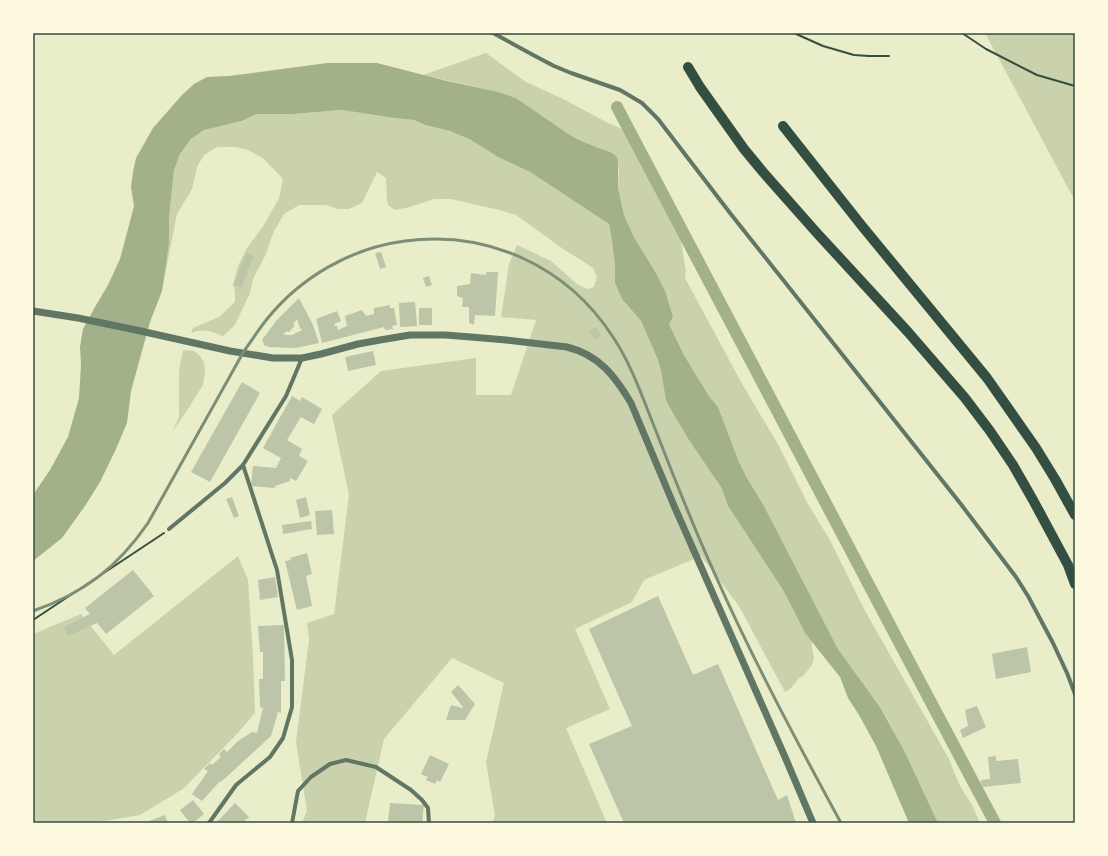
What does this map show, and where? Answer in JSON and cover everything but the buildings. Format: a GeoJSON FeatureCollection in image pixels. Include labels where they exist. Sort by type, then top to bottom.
{"type":"FeatureCollection","features":[{"type":"Feature","properties":{"kind":"highway"},"geometry":{"type":"LineString","coordinates":[[688,67],[700,87],[740,143],[763,172],[908,332],[990,431],[1013,465],[1068,565],[1075,584]]}},
{"type":"Feature","properties":{"kind":"highway"},"geometry":{"type":"LineString","coordinates":[[783,126],[862,226],[987,378],[1036,448],[1075,515]]}},
{"type":"Feature","properties":{"kind":"street"},"geometry":{"type":"LineString","coordinates":[[493,33],[559,68],[620,90],[642,103],[658,120],[956,497],[1016,577],[1053,643],[1075,694]]}},
{"type":"Feature","properties":{"kind":"street"},"geometry":{"type":"LineString","coordinates":[[33,311],[165,335],[273,358],[302,358],[365,342],[410,335],[471,336],[526,342],[577,350],[591,357],[613,376],[622,387],[631,403],[813,823]]}},
{"type":"Feature","properties":{"kind":"street"},"geometry":{"type":"LineString","coordinates":[[170,529],[225,483],[243,465],[286,396],[302,358]]}},
{"type":"Feature","properties":{"kind":"street"},"geometry":{"type":"LineString","coordinates":[[209,823],[236,785],[270,757],[283,738],[292,707],[292,660],[277,570],[243,465]]}},
{"type":"Feature","properties":{"kind":"street"},"geometry":{"type":"LineString","coordinates":[[292,823],[298,791],[311,776],[330,764],[346,760],[376,767],[411,790],[428,808],[429,823]]}},
{"type":"Feature","properties":{"kind":"path"},"geometry":{"type":"LineString","coordinates":[[794,33],[823,46],[854,55],[889,56]]}},
{"type":"Feature","properties":{"kind":"path"},"geometry":{"type":"LineString","coordinates":[[962,33],[986,49],[1037,74],[1075,86]]}},
{"type":"Feature","properties":{"kind":"path"},"geometry":{"type":"LineString","coordinates":[[33,620],[170,529]]}},
{"type":"Feature","properties":{"kind":"shaded area"},"geometry":{"type":"Polygon","coordinates":[[[985,33],[1075,33],[1075,201],[985,33]]]}},
{"type":"Feature","properties":{"kind":"shaded area"},"geometry":{"type":"Polygon","coordinates":[[[486,53],[526,82],[623,129],[680,235],[686,272],[685,278],[741,382],[779,446],[808,504],[830,540],[864,609],[949,759],[960,786],[972,805],[980,823],[938,823],[904,750],[890,724],[880,707],[838,649],[764,506],[739,462],[718,407],[709,396],[684,355],[669,324],[656,273],[634,237],[624,215],[618,188],[619,167],[602,149],[570,135],[516,98],[499,92],[423,75],[486,53]]]}},
{"type":"Feature","properties":{"kind":"shaded area"},"geometry":{"type":"Polygon","coordinates":[[[327,63],[377,63],[447,81],[499,92],[516,98],[570,135],[616,156],[618,161],[618,188],[624,215],[634,237],[665,291],[673,317],[669,324],[684,355],[709,396],[718,407],[739,462],[764,506],[838,649],[880,707],[904,750],[938,823],[909,823],[876,746],[848,698],[840,677],[805,633],[783,590],[728,506],[721,487],[674,415],[666,400],[658,360],[641,321],[622,299],[615,283],[615,265],[609,224],[530,172],[498,157],[469,139],[450,131],[425,125],[414,120],[342,110],[293,114],[256,114],[242,121],[204,130],[191,139],[180,154],[174,170],[169,218],[169,244],[162,291],[150,322],[131,391],[127,423],[100,482],[85,506],[62,538],[33,561],[33,495],[50,470],[68,437],[79,398],[81,365],[80,347],[83,329],[108,285],[120,259],[134,206],[131,187],[136,158],[153,128],[182,95],[194,84],[207,77],[229,76],[327,63]]]}},
{"type":"Feature","properties":{"kind":"shaded area"},"geometry":{"type":"Polygon","coordinates":[[[342,110],[414,120],[425,125],[450,131],[469,139],[498,157],[530,172],[609,224],[615,265],[615,283],[627,305],[641,321],[658,360],[667,400],[674,415],[721,487],[728,506],[783,590],[805,633],[811,640],[814,659],[812,665],[790,689],[785,692],[739,606],[701,556],[644,580],[632,602],[575,629],[610,709],[566,728],[607,823],[492,823],[495,816],[486,762],[504,683],[452,658],[384,739],[365,823],[302,823],[307,811],[296,742],[309,640],[307,623],[334,614],[349,495],[332,415],[381,371],[476,358],[476,395],[511,395],[536,320],[501,317],[509,264],[517,245],[551,261],[577,284],[587,289],[594,287],[597,277],[593,268],[566,251],[516,215],[451,199],[434,199],[395,210],[388,205],[386,178],[377,172],[362,203],[349,209],[338,209],[326,205],[299,205],[284,214],[274,231],[265,256],[253,279],[250,293],[235,325],[223,336],[207,331],[191,333],[193,328],[219,317],[235,302],[235,291],[233,285],[238,266],[247,248],[264,225],[279,198],[283,179],[263,158],[248,150],[236,147],[217,147],[204,155],[197,167],[192,189],[177,214],[162,291],[169,244],[169,218],[174,170],[180,154],[191,139],[204,130],[242,121],[256,114],[293,114],[342,110]]]}},
{"type":"Feature","properties":{"kind":"shaded area"},"geometry":{"type":"Polygon","coordinates":[[[183,350],[194,351],[200,356],[204,363],[205,372],[203,385],[172,432],[179,417],[179,370],[183,350]]]}},
{"type":"Feature","properties":{"kind":"shaded area"},"geometry":{"type":"Polygon","coordinates":[[[238,556],[248,580],[255,713],[235,736],[183,789],[140,815],[93,823],[33,823],[33,634],[81,614],[114,655],[238,556]]]}},
{"type":"Feature","properties":{"kind":"waterway"},"geometry":{"type":"LineString","coordinates":[[617,107],[995,823]]}},
{"type":"Feature","properties":{"kind":"railway"},"geometry":{"type":"LineString","coordinates":[[33,611],[51,604],[84,587],[111,566],[136,539],[148,523],[244,351],[267,319],[295,290],[328,267],[365,250],[385,245],[405,241],[436,239],[466,241],[495,248],[523,258],[549,273],[573,290],[594,312],[613,337],[636,380],[690,518],[744,636],[775,699],[841,823]]}}]}
